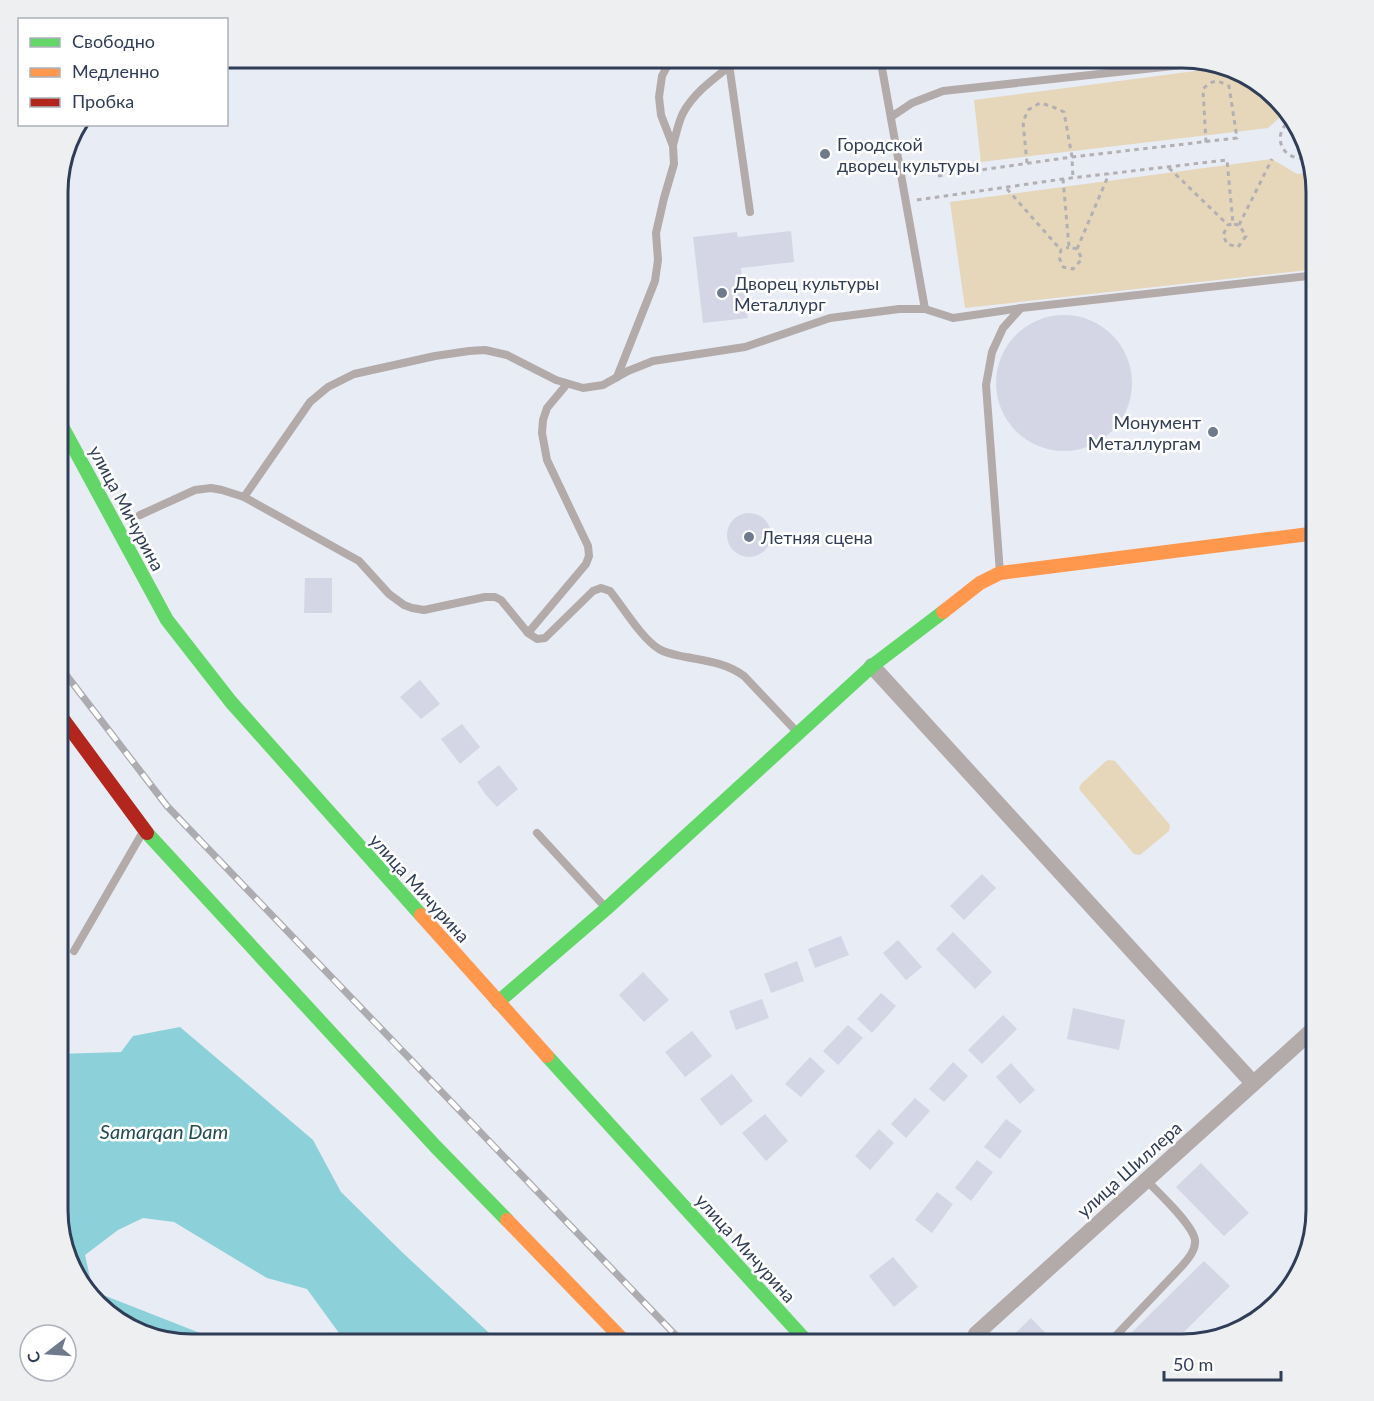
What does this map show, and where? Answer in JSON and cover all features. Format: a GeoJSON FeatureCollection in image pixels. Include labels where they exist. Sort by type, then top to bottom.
{"type":"FeatureCollection","features":[{"type":"Feature","properties":{"kind":"street","name":"улица Мичурина"},"geometry":{"type":"LineString","coordinates":[[68,437],[167,620],[231,702],[498,1002],[800,1334]]}},
{"type":"Feature","properties":{"kind":"street"},"geometry":{"type":"LineString","coordinates":[[498,1002],[606,909],[872,666],[980,583],[1000,573],[1306,535]]}},
{"type":"Feature","properties":{"kind":"street"},"geometry":{"type":"LineString","coordinates":[[872,666],[1253,1083]]}},
{"type":"Feature","properties":{"kind":"street"},"geometry":{"type":"LineString","coordinates":[[68,726],[144,830],[435,1146],[617,1334]]}},
{"type":"Feature","properties":{"kind":"street","name":"улица Шиллера"},"geometry":{"type":"LineString","coordinates":[[976,1334],[1306,1036]]}},
{"type":"Feature","properties":{"kind":"lane"},"geometry":{"type":"LineString","coordinates":[[616,377],[655,281],[658,260],[656,234],[674,164],[673,146],[661,115],[659,97],[662,76],[666,68]]}},
{"type":"Feature","properties":{"kind":"lane"},"geometry":{"type":"LineString","coordinates":[[673,146],[683,114],[694,98],[723,68]]}},
{"type":"Feature","properties":{"kind":"lane"},"geometry":{"type":"LineString","coordinates":[[730,68],[750,212]]}},
{"type":"Feature","properties":{"kind":"lane"},"geometry":{"type":"LineString","coordinates":[[882,68],[925,309]]}},
{"type":"Feature","properties":{"kind":"lane"},"geometry":{"type":"LineString","coordinates":[[891,117],[912,103],[943,91],[1132,68]]}},
{"type":"Feature","properties":{"kind":"lane"},"geometry":{"type":"LineString","coordinates":[[244,497],[310,402],[328,387],[354,374],[435,356],[485,350],[507,355],[556,380],[583,388],[603,385],[628,371],[653,361],[745,347],[830,318],[899,309],[925,309],[953,318],[1021,308],[1306,276]]}},
{"type":"Feature","properties":{"kind":"lane"},"geometry":{"type":"LineString","coordinates":[[1000,573],[986,385],[992,352],[1003,328],[1021,308]]}},
{"type":"Feature","properties":{"kind":"lane"},"geometry":{"type":"LineString","coordinates":[[528,633],[586,564],[589,556],[588,546],[547,460],[542,433],[547,408],[567,384]]}},
{"type":"Feature","properties":{"kind":"lane"},"geometry":{"type":"LineString","coordinates":[[140,515],[195,490],[211,488],[222,490],[244,497],[358,561],[404,605],[424,610],[485,597],[495,597],[501,600],[528,633],[537,639],[545,638],[593,591],[601,588],[610,591],[646,638],[658,649],[670,654],[733,668],[744,676],[798,734]]}},
{"type":"Feature","properties":{"kind":"lane"},"geometry":{"type":"LineString","coordinates":[[74,951],[144,830]]}},
{"type":"Feature","properties":{"kind":"lane"},"geometry":{"type":"LineString","coordinates":[[537,833],[606,909]]}},
{"type":"Feature","properties":{"kind":"lane"},"geometry":{"type":"LineString","coordinates":[[1117,1334],[1182,1266],[1194,1248],[1195,1240],[1192,1229],[1146,1180]]}},
{"type":"Feature","properties":{"kind":"path"},"geometry":{"type":"LineString","coordinates":[[938,176],[1072,157],[1206,143],[1237,138],[1229,86],[1218,81],[1209,83],[1203,89],[1206,143]]}},
{"type":"Feature","properties":{"kind":"path"},"geometry":{"type":"LineString","coordinates":[[1027,163],[1023,122],[1028,110],[1041,103],[1051,106],[1064,112],[1072,157],[1073,179]]}},
{"type":"Feature","properties":{"kind":"path"},"geometry":{"type":"LineString","coordinates":[[1287,124],[1281,133],[1283,148],[1293,158],[1302,159]]}},
{"type":"Feature","properties":{"kind":"path"},"geometry":{"type":"LineString","coordinates":[[1239,225],[1272,159]]}},
{"type":"Feature","properties":{"kind":"path"},"geometry":{"type":"LineString","coordinates":[[906,201],[1064,179],[1227,160],[1233,224]]}},
{"type":"Feature","properties":{"kind":"path"},"geometry":{"type":"LineString","coordinates":[[1168,167],[1228,225]]}},
{"type":"Feature","properties":{"kind":"path"},"geometry":{"type":"LineString","coordinates":[[1077,249],[1109,174]]}},
{"type":"Feature","properties":{"kind":"path"},"geometry":{"type":"LineString","coordinates":[[1064,179],[1069,247]]}},
{"type":"Feature","properties":{"kind":"path"},"geometry":{"type":"LineString","coordinates":[[1006,188],[1061,250]]}},
{"type":"Feature","properties":{"kind":"path"},"geometry":{"type":"LineString","coordinates":[[1228,225],[1239,225]]}},
{"type":"Feature","properties":{"kind":"path"},"geometry":{"type":"LineString","coordinates":[[1228,225],[1223,235],[1227,244],[1238,247],[1246,237],[1239,225]]}},
{"type":"Feature","properties":{"kind":"path"},"geometry":{"type":"LineString","coordinates":[[1069,247],[1077,249],[1082,259],[1073,269],[1063,267],[1059,257],[1061,250],[1069,247]]}},
{"type":"Feature","properties":{"kind":"shaded area"},"geometry":{"type":"Polygon","coordinates":[[[1204,70],[1245,84],[1258,93],[1281,116],[1268,128],[981,162],[974,100],[1204,70]]]}},
{"type":"Feature","properties":{"kind":"shaded area"},"geometry":{"type":"Polygon","coordinates":[[[1272,159],[1297,174],[1305,173],[1306,270],[965,308],[950,202],[1272,159]]]}},
{"type":"Feature","properties":{"kind":"shaded area"},"geometry":{"type":"Polygon","coordinates":[[[1109,760],[1115,761],[1170,825],[1169,831],[1140,855],[1134,854],[1079,789],[1081,784],[1109,760]]]}},
{"type":"Feature","properties":{"kind":"water","name":"Samarqan Dam"},"geometry":{"type":"Polygon","coordinates":[[[180,1027],[313,1140],[341,1192],[490,1334],[340,1334],[307,1289],[267,1278],[174,1222],[143,1218],[118,1230],[85,1255],[91,1282],[77,1257],[69,1226],[68,1054],[121,1052],[133,1036],[180,1027]]]}},
{"type":"Feature","properties":{"kind":"water","name":"Samarqan Dam"},"geometry":{"type":"Polygon","coordinates":[[[101,1294],[203,1334],[167,1331],[144,1324],[123,1313],[101,1294]]]}},
{"type":"Feature","properties":{"kind":"building","name":"Дворец культуры Металлург"},"geometry":{"type":"Polygon","coordinates":[[[791,231],[794,262],[741,268],[748,318],[703,323],[693,237],[737,232],[738,237],[791,231]]]}},
{"type":"Feature","properties":{"kind":"building"},"geometry":{"type":"Polygon","coordinates":[[[1064,315],[1090,321],[1112,335],[1126,357],[1132,383],[1126,409],[1112,431],[1090,445],[1064,451],[1038,445],[1016,431],[1002,409],[996,383],[1002,357],[1016,335],[1038,321],[1064,315]]]}},
{"type":"Feature","properties":{"kind":"building","name":"Летняя сцена"},"geometry":{"type":"Polygon","coordinates":[[[749,513],[764,520],[771,535],[764,550],[749,557],[734,550],[727,535],[734,520],[749,513]]]}},
{"type":"Feature","properties":{"kind":"building"},"geometry":{"type":"Polygon","coordinates":[[[305,578],[332,578],[332,613],[304,613],[305,578]]]}},
{"type":"Feature","properties":{"kind":"building"},"geometry":{"type":"Polygon","coordinates":[[[420,680],[440,704],[421,719],[400,697],[420,680]]]}},
{"type":"Feature","properties":{"kind":"building"},"geometry":{"type":"Polygon","coordinates":[[[462,724],[480,747],[460,764],[441,739],[462,724]]]}},
{"type":"Feature","properties":{"kind":"building"},"geometry":{"type":"Polygon","coordinates":[[[499,765],[518,789],[497,807],[477,782],[499,765]]]}},
{"type":"Feature","properties":{"kind":"building"},"geometry":{"type":"Polygon","coordinates":[[[982,874],[996,888],[964,920],[950,906],[982,874]]]}},
{"type":"Feature","properties":{"kind":"building"},"geometry":{"type":"Polygon","coordinates":[[[953,932],[992,972],[975,989],[936,949],[953,932]]]}},
{"type":"Feature","properties":{"kind":"building"},"geometry":{"type":"Polygon","coordinates":[[[841,936],[849,955],[815,968],[808,949],[841,936]]]}},
{"type":"Feature","properties":{"kind":"building"},"geometry":{"type":"Polygon","coordinates":[[[898,940],[922,967],[906,980],[883,953],[898,940]]]}},
{"type":"Feature","properties":{"kind":"building"},"geometry":{"type":"Polygon","coordinates":[[[797,961],[804,981],[771,993],[764,974],[797,961]]]}},
{"type":"Feature","properties":{"kind":"building"},"geometry":{"type":"Polygon","coordinates":[[[643,972],[669,1000],[644,1022],[619,995],[643,972]]]}},
{"type":"Feature","properties":{"kind":"building"},"geometry":{"type":"Polygon","coordinates":[[[881,993],[896,1006],[872,1033],[857,1019],[881,993]]]}},
{"type":"Feature","properties":{"kind":"building"},"geometry":{"type":"Polygon","coordinates":[[[762,999],[769,1018],[736,1030],[729,1011],[762,999]]]}},
{"type":"Feature","properties":{"kind":"building"},"geometry":{"type":"Polygon","coordinates":[[[1073,1008],[1125,1020],[1119,1050],[1067,1039],[1073,1008]]]}},
{"type":"Feature","properties":{"kind":"building"},"geometry":{"type":"Polygon","coordinates":[[[1003,1015],[1017,1029],[982,1064],[968,1050],[1003,1015]]]}},
{"type":"Feature","properties":{"kind":"building"},"geometry":{"type":"Polygon","coordinates":[[[848,1025],[863,1038],[838,1065],[823,1051],[848,1025]]]}},
{"type":"Feature","properties":{"kind":"building"},"geometry":{"type":"Polygon","coordinates":[[[692,1031],[712,1056],[685,1077],[665,1052],[692,1031]]]}},
{"type":"Feature","properties":{"kind":"building"},"geometry":{"type":"Polygon","coordinates":[[[810,1057],[825,1071],[801,1097],[785,1084],[810,1057]]]}},
{"type":"Feature","properties":{"kind":"building"},"geometry":{"type":"Polygon","coordinates":[[[953,1062],[968,1076],[944,1102],[929,1089],[953,1062]]]}},
{"type":"Feature","properties":{"kind":"building"},"geometry":{"type":"Polygon","coordinates":[[[1011,1063],[1035,1090],[1020,1104],[996,1077],[1011,1063]]]}},
{"type":"Feature","properties":{"kind":"building"},"geometry":{"type":"Polygon","coordinates":[[[732,1074],[753,1101],[721,1126],[700,1099],[732,1074]]]}},
{"type":"Feature","properties":{"kind":"building"},"geometry":{"type":"Polygon","coordinates":[[[915,1098],[930,1111],[906,1138],[891,1124],[915,1098]]]}},
{"type":"Feature","properties":{"kind":"building"},"geometry":{"type":"Polygon","coordinates":[[[765,1114],[788,1141],[766,1161],[742,1133],[765,1114]]]}},
{"type":"Feature","properties":{"kind":"building"},"geometry":{"type":"Polygon","coordinates":[[[1006,1119],[1022,1131],[1000,1159],[984,1147],[1006,1119]]]}},
{"type":"Feature","properties":{"kind":"building"},"geometry":{"type":"Polygon","coordinates":[[[879,1129],[894,1143],[870,1170],[855,1156],[879,1129]]]}},
{"type":"Feature","properties":{"kind":"building"},"geometry":{"type":"Polygon","coordinates":[[[977,1160],[993,1172],[971,1201],[955,1188],[977,1160]]]}},
{"type":"Feature","properties":{"kind":"building"},"geometry":{"type":"Polygon","coordinates":[[[1201,1163],[1249,1213],[1224,1236],[1176,1187],[1201,1163]]]}},
{"type":"Feature","properties":{"kind":"building"},"geometry":{"type":"Polygon","coordinates":[[[937,1192],[953,1204],[932,1233],[915,1220],[937,1192]]]}},
{"type":"Feature","properties":{"kind":"building"},"geometry":{"type":"Polygon","coordinates":[[[893,1257],[918,1287],[894,1307],[869,1276],[893,1257]]]}},
{"type":"Feature","properties":{"kind":"building"},"geometry":{"type":"Polygon","coordinates":[[[1204,1261],[1230,1286],[1182,1334],[1130,1334],[1204,1261]]]}},
{"type":"Feature","properties":{"kind":"building"},"geometry":{"type":"Polygon","coordinates":[[[1031,1318],[1046,1334],[1014,1334],[1031,1318]]]}},
{"type":"Feature","properties":{"kind":"railway"},"geometry":{"type":"LineString","coordinates":[[68,677],[167,806],[674,1334]]}},
{"type":"Feature","properties":{"kind":"traffic: fast"},"geometry":{"type":"LineString","coordinates":[[68,437],[167,620],[231,702],[421,915]]}},
{"type":"Feature","properties":{"kind":"traffic: fast"},"geometry":{"type":"LineString","coordinates":[[498,1002],[606,909],[872,666],[943,612]]}},
{"type":"Feature","properties":{"kind":"traffic: fast"},"geometry":{"type":"LineString","coordinates":[[147,833],[435,1146],[507,1220]]}},
{"type":"Feature","properties":{"kind":"traffic: fast"},"geometry":{"type":"LineString","coordinates":[[547,1056],[800,1334]]}},
{"type":"Feature","properties":{"kind":"traffic: slow"},"geometry":{"type":"LineString","coordinates":[[943,612],[980,583],[1000,573],[1306,534]]}},
{"type":"Feature","properties":{"kind":"traffic: slow"},"geometry":{"type":"LineString","coordinates":[[421,915],[547,1056]]}},
{"type":"Feature","properties":{"kind":"traffic: slow"},"geometry":{"type":"LineString","coordinates":[[507,1220],[617,1334]]}},
{"type":"Feature","properties":{"kind":"traffic: jam"},"geometry":{"type":"LineString","coordinates":[[68,726],[147,833]]}},
{"type":"Feature","properties":{"kind":"place","name":"Городской дворец культуры"},"geometry":{"type":"Point","coordinates":[825,154]}},
{"type":"Feature","properties":{"kind":"place","name":"Дворец культуры Металлург"},"geometry":{"type":"Point","coordinates":[722,293]}},
{"type":"Feature","properties":{"kind":"place","name":"Монумент Металлургам"},"geometry":{"type":"Point","coordinates":[1213,432]}},
{"type":"Feature","properties":{"kind":"place","name":"Летняя сцена"},"geometry":{"type":"Point","coordinates":[749,537]}}]}
